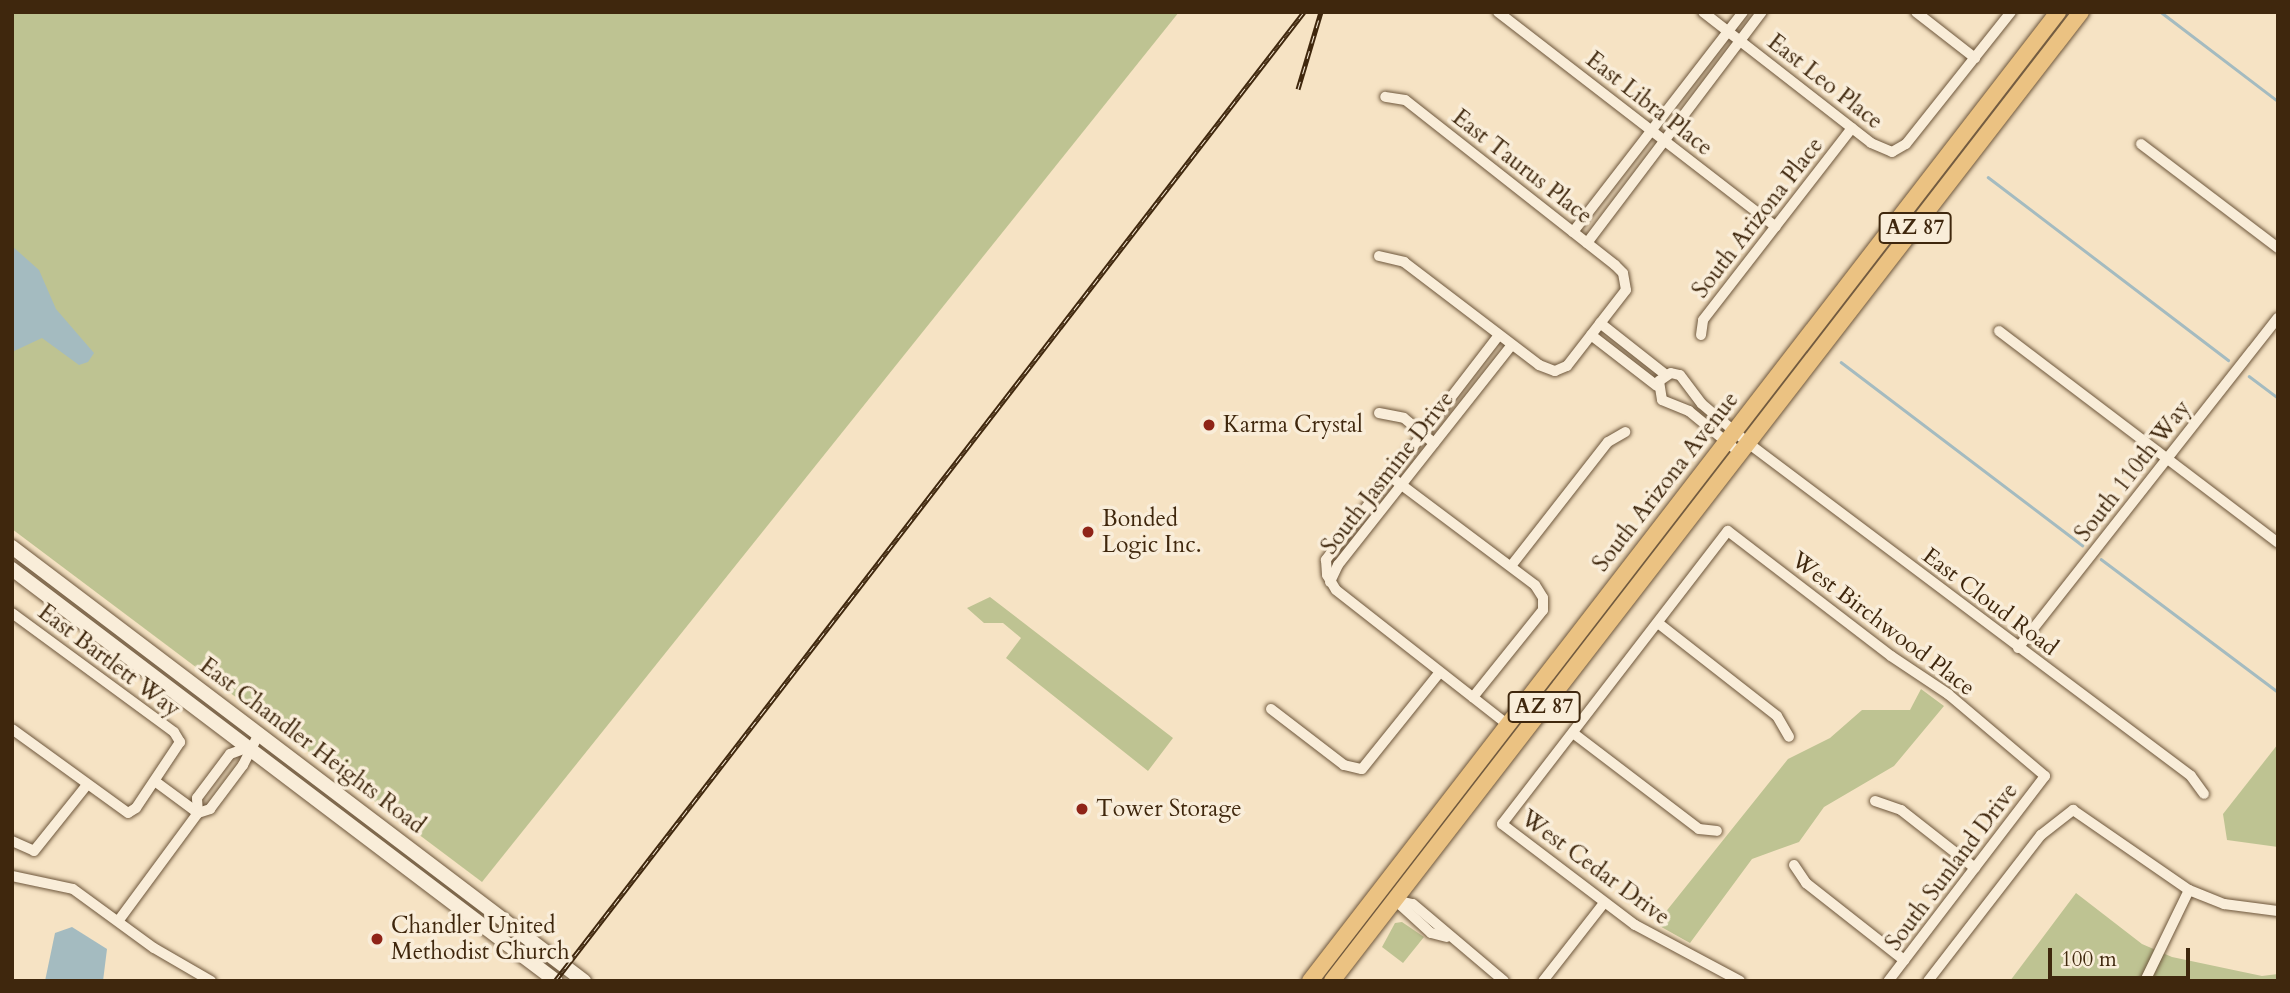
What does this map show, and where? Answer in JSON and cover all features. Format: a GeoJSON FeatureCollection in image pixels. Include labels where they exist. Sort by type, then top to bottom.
{"type":"FeatureCollection","features":[{"type":"Feature","properties":{"kind":"main road","name":"South Arizona Avenue"},"geometry":{"type":"LineString","coordinates":[[1310,981],[2058,12]]}},
{"type":"Feature","properties":{"kind":"main road","name":"South Arizona Avenue"},"geometry":{"type":"LineString","coordinates":[[1332,981],[2081,12]]}},
{"type":"Feature","properties":{"kind":"main road","name":"East Chandler Heights Road"},"geometry":{"type":"LineString","coordinates":[[12,547],[584,981]]}},
{"type":"Feature","properties":{"kind":"main road","name":"East Chandler Heights Road"},"geometry":{"type":"LineString","coordinates":[[12,569],[556,981]]}},
{"type":"Feature","properties":{"kind":"main road"},"geometry":{"type":"LineString","coordinates":[[519,953],[529,939]]}},
{"type":"Feature","properties":{"kind":"street","name":"East Libra Place"},"geometry":{"type":"LineString","coordinates":[[1498,12],[1776,227]]}},
{"type":"Feature","properties":{"kind":"street","name":"East Leo Place"},"geometry":{"type":"LineString","coordinates":[[1703,12],[1884,151],[1892,152],[1906,144],[1975,58]]}},
{"type":"Feature","properties":{"kind":"street"},"geometry":{"type":"LineString","coordinates":[[1573,232],[1743,12]]}},
{"type":"Feature","properties":{"kind":"street"},"geometry":{"type":"LineString","coordinates":[[1587,243],[1762,12]]}},
{"type":"Feature","properties":{"kind":"street"},"geometry":{"type":"LineString","coordinates":[[1916,12],[1975,58],[2011,12]]}},
{"type":"Feature","properties":{"kind":"street","name":"East Taurus Place"},"geometry":{"type":"LineString","coordinates":[[1385,97],[1405,100],[1623,273],[1626,290],[1600,323]]}},
{"type":"Feature","properties":{"kind":"street","name":"South Arizona Place"},"geometry":{"type":"LineString","coordinates":[[1701,335],[1703,320],[1852,128]]}},
{"type":"Feature","properties":{"kind":"street"},"geometry":{"type":"LineString","coordinates":[[2141,144],[2278,248]]}},
{"type":"Feature","properties":{"kind":"street"},"geometry":{"type":"LineString","coordinates":[[1379,256],[1404,262],[1512,345],[1555,372],[1567,366],[1600,323],[1666,375],[1684,378],[1696,398],[1744,448]]}},
{"type":"Feature","properties":{"kind":"street","name":"South 110th Way"},"geometry":{"type":"LineString","coordinates":[[2018,648],[2278,318]]}},
{"type":"Feature","properties":{"kind":"street"},"geometry":{"type":"LineString","coordinates":[[1999,331],[2278,543]]}},
{"type":"Feature","properties":{"kind":"street","name":"South Jasmine Drive"},"geometry":{"type":"LineString","coordinates":[[1330,582],[1326,560],[1499,335]]}},
{"type":"Feature","properties":{"kind":"street"},"geometry":{"type":"LineString","coordinates":[[1591,335],[1657,386],[1662,400],[1689,411],[1730,436]]}},
{"type":"Feature","properties":{"kind":"street","name":"South Jasmine Drive"},"geometry":{"type":"LineString","coordinates":[[1330,582],[1401,484],[1512,345]]}},
{"type":"Feature","properties":{"kind":"street"},"geometry":{"type":"LineString","coordinates":[[1657,386],[1666,375]]}},
{"type":"Feature","properties":{"kind":"street"},"geometry":{"type":"LineString","coordinates":[[1379,413],[1404,418],[1420,435],[1434,443]]}},
{"type":"Feature","properties":{"kind":"street"},"geometry":{"type":"LineString","coordinates":[[1511,566],[1608,442],[1625,432]]}},
{"type":"Feature","properties":{"kind":"street","name":"East Cloud Road"},"geometry":{"type":"LineString","coordinates":[[1744,448],[2191,776],[2204,794]]}},
{"type":"Feature","properties":{"kind":"street"},"geometry":{"type":"LineString","coordinates":[[1391,477],[1511,566],[1539,591],[1543,610],[1473,697]]}},
{"type":"Feature","properties":{"kind":"street","name":"West Birchwood Place"},"geometry":{"type":"LineString","coordinates":[[1658,623],[1728,531],[1891,656],[1948,694],[2045,776]]}},
{"type":"Feature","properties":{"kind":"street"},"geometry":{"type":"LineString","coordinates":[[1330,582],[1508,725]]}},
{"type":"Feature","properties":{"kind":"street","name":"East Bartlett Way"},"geometry":{"type":"LineString","coordinates":[[12,613],[174,732],[180,742],[156,782]]}},
{"type":"Feature","properties":{"kind":"street"},"geometry":{"type":"LineString","coordinates":[[1717,831],[1699,829],[1573,733],[1658,623],[1777,716],[1789,737]]}},
{"type":"Feature","properties":{"kind":"street"},"geometry":{"type":"LineString","coordinates":[[1271,709],[1344,765],[1355,769],[1367,765],[1440,672]]}},
{"type":"Feature","properties":{"kind":"street"},"geometry":{"type":"LineString","coordinates":[[12,729],[86,786],[128,813],[156,782],[198,813]]}},
{"type":"Feature","properties":{"kind":"street","name":"West Cedar Drive"},"geometry":{"type":"LineString","coordinates":[[1573,733],[1502,824],[1604,903],[1651,935],[1740,981]]}},
{"type":"Feature","properties":{"kind":"street"},"geometry":{"type":"LineString","coordinates":[[119,919],[198,813],[210,809],[243,765],[249,747],[259,734]]}},
{"type":"Feature","properties":{"kind":"street"},"geometry":{"type":"LineString","coordinates":[[198,813],[197,798],[230,754],[249,747]]}},
{"type":"Feature","properties":{"kind":"street","name":"South Sunland Drive"},"geometry":{"type":"LineString","coordinates":[[1888,981],[2045,776]]}},
{"type":"Feature","properties":{"kind":"street"},"geometry":{"type":"LineString","coordinates":[[12,841],[34,851],[86,786]]}},
{"type":"Feature","properties":{"kind":"street"},"geometry":{"type":"LineString","coordinates":[[1875,801],[1901,810],[1975,868]]}},
{"type":"Feature","properties":{"kind":"street"},"geometry":{"type":"LineString","coordinates":[[1928,981],[2041,835],[2073,810],[2189,890],[2224,904],[2278,911]]}},
{"type":"Feature","properties":{"kind":"street"},"geometry":{"type":"LineString","coordinates":[[1794,865],[1806,883],[1904,960]]}},
{"type":"Feature","properties":{"kind":"street"},"geometry":{"type":"LineString","coordinates":[[12,876],[73,889],[119,919],[154,948],[211,981]]}},
{"type":"Feature","properties":{"kind":"street"},"geometry":{"type":"LineString","coordinates":[[1381,889],[1431,933],[1447,937],[1504,981]]}},
{"type":"Feature","properties":{"kind":"street"},"geometry":{"type":"LineString","coordinates":[[2145,981],[2189,890]]}},
{"type":"Feature","properties":{"kind":"street"},"geometry":{"type":"LineString","coordinates":[[1543,981],[1604,903]]}},
{"type":"Feature","properties":{"kind":"green space"},"geometry":{"type":"Polygon","coordinates":[[[12,12],[1179,12],[482,882],[12,529],[12,12]]]}},
{"type":"Feature","properties":{"kind":"green space"},"geometry":{"type":"Polygon","coordinates":[[[990,597],[1173,738],[1148,771],[1006,658],[1021,638],[1003,623],[984,623],[967,608],[990,597]]]}},
{"type":"Feature","properties":{"kind":"green space"},"geometry":{"type":"Polygon","coordinates":[[[1921,689],[1944,706],[1894,766],[1824,807],[1799,842],[1752,859],[1690,943],[1656,924],[1788,759],[1830,738],[1862,710],[1910,710],[1921,689]]]}},
{"type":"Feature","properties":{"kind":"green space"},"geometry":{"type":"Polygon","coordinates":[[[2278,744],[2278,847],[2227,840],[2223,814],[2278,744]]]}},
{"type":"Feature","properties":{"kind":"green space"},"geometry":{"type":"Polygon","coordinates":[[[2076,893],[2142,944],[2172,957],[2262,976],[2278,974],[2278,981],[2010,981],[2076,893]]]}},
{"type":"Feature","properties":{"kind":"green space"},"geometry":{"type":"Polygon","coordinates":[[[1402,922],[1424,937],[1403,963],[1382,947],[1395,923],[1402,922]]]}},
{"type":"Feature","properties":{"kind":"water"},"geometry":{"type":"Polygon","coordinates":[[[12,246],[39,270],[56,309],[94,353],[88,362],[79,365],[42,338],[12,352],[12,246]]]}},
{"type":"Feature","properties":{"kind":"water"},"geometry":{"type":"Polygon","coordinates":[[[72,927],[107,949],[103,981],[45,981],[55,933],[72,927]]]}},
{"type":"Feature","properties":{"kind":"waterway"},"geometry":{"type":"LineString","coordinates":[[2161,12],[2278,101]]}},
{"type":"Feature","properties":{"kind":"waterway"},"geometry":{"type":"LineString","coordinates":[[1988,177],[2228,360]]}},
{"type":"Feature","properties":{"kind":"waterway"},"geometry":{"type":"LineString","coordinates":[[1841,362],[2082,545]]}},
{"type":"Feature","properties":{"kind":"waterway"},"geometry":{"type":"LineString","coordinates":[[2249,376],[2278,398]]}},
{"type":"Feature","properties":{"kind":"waterway"},"geometry":{"type":"LineString","coordinates":[[2101,559],[2278,692]]}},
{"type":"Feature","properties":{"kind":"railway"},"geometry":{"type":"LineString","coordinates":[[555,981],[1304,12]]}},
{"type":"Feature","properties":{"kind":"railway"},"geometry":{"type":"LineString","coordinates":[[1298,89],[1321,12]]}},
{"type":"Feature","properties":{"kind":"place","name":"Karma Crystal"},"geometry":{"type":"Point","coordinates":[1209,425]}},
{"type":"Feature","properties":{"kind":"place","name":"Bonded Logic Inc."},"geometry":{"type":"Point","coordinates":[1088,532]}},
{"type":"Feature","properties":{"kind":"place","name":"Tower Storage"},"geometry":{"type":"Point","coordinates":[1082,809]}},
{"type":"Feature","properties":{"kind":"place","name":"Chandler United Methodist Church"},"geometry":{"type":"Point","coordinates":[377,939]}}]}
